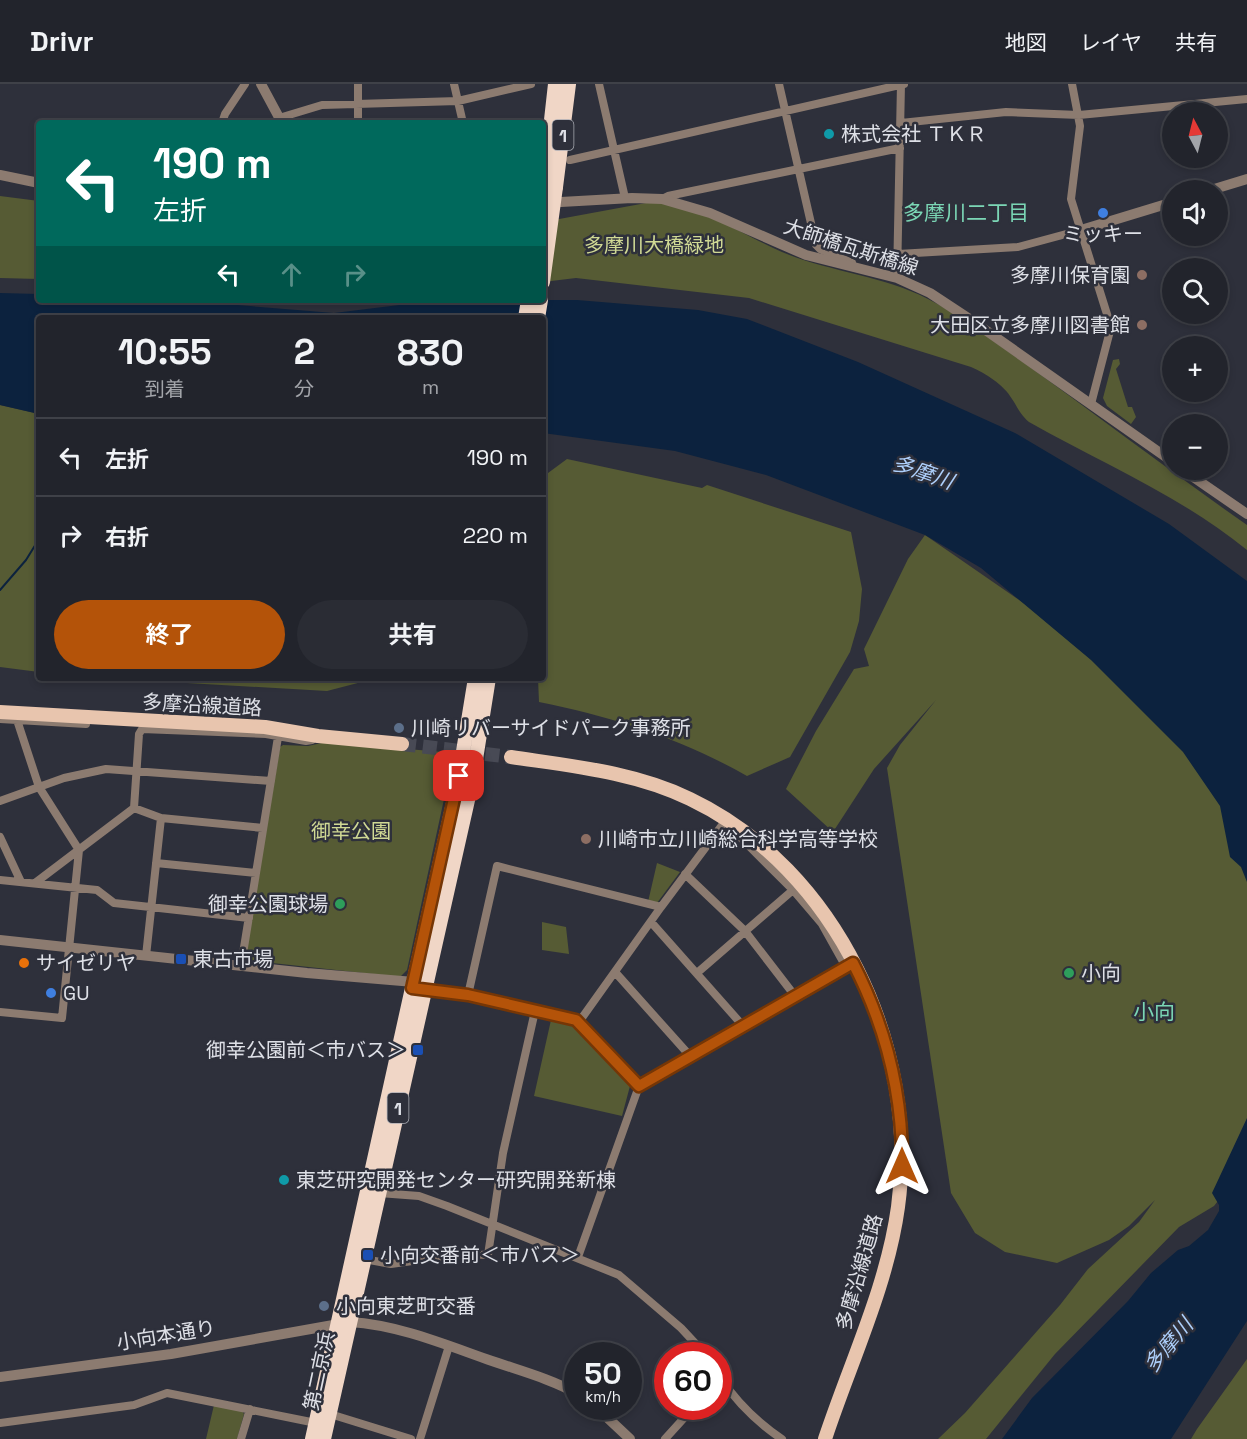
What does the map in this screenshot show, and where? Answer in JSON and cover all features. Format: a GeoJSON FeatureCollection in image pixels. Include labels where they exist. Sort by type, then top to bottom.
{"type":"FeatureCollection","features":[{"type":"Feature","properties":{"kind":"highway","name":"1"},"geometry":{"type":"LineString","coordinates":[[546,226],[555,84]]}},
{"type":"Feature","properties":{"kind":"highway","name":"1"},"geometry":{"type":"LineString","coordinates":[[548,188],[569,84]]}},
{"type":"Feature","properties":{"kind":"highway","name":"第二京浜"},"geometry":{"type":"LineString","coordinates":[[324,1439],[321,1418],[330,1362],[364,1259],[379,1193],[422,986],[475,681]]}},
{"type":"Feature","properties":{"kind":"highway","name":"第二京浜"},"geometry":{"type":"LineString","coordinates":[[312,1439],[321,1418],[473,778],[489,681]]}},
{"type":"Feature","properties":{"kind":"main road","name":"多摩沿線道路"},"geometry":{"type":"LineString","coordinates":[[0,712],[249,726],[315,736],[402,744]]}},
{"type":"Feature","properties":{"kind":"main road","name":"多摩沿線道路"},"geometry":{"type":"LineString","coordinates":[[511,757],[594,769],[638,781],[689,798],[726,820],[759,844],[806,890],[827,918],[874,1008],[892,1068],[900,1121],[901,1178],[896,1218],[885,1266],[825,1439]]}},
{"type":"Feature","properties":{"kind":"street"},"geometry":{"type":"LineString","coordinates":[[223,120],[245,84]]}},
{"type":"Feature","properties":{"kind":"street"},"geometry":{"type":"LineString","coordinates":[[261,84],[279,120]]}},
{"type":"Feature","properties":{"kind":"street"},"geometry":{"type":"LineString","coordinates":[[358,84],[358,120]]}},
{"type":"Feature","properties":{"kind":"street"},"geometry":{"type":"LineString","coordinates":[[454,84],[462,120]]}},
{"type":"Feature","properties":{"kind":"street"},"geometry":{"type":"LineString","coordinates":[[283,120],[322,105],[458,100],[531,84]]}},
{"type":"Feature","properties":{"kind":"street"},"geometry":{"type":"LineString","coordinates":[[599,84],[625,198]]}},
{"type":"Feature","properties":{"kind":"street"},"geometry":{"type":"LineString","coordinates":[[779,84],[816,245],[820,249],[853,263],[852,267]]}},
{"type":"Feature","properties":{"kind":"street"},"geometry":{"type":"LineString","coordinates":[[570,160],[614,148],[902,84],[897,278]]}},
{"type":"Feature","properties":{"kind":"street"},"geometry":{"type":"LineString","coordinates":[[1072,84],[1080,126],[1071,200],[1111,327],[1091,404]]}},
{"type":"Feature","properties":{"kind":"street"},"geometry":{"type":"LineString","coordinates":[[901,123],[1006,112],[1078,116],[1247,99]]}},
{"type":"Feature","properties":{"kind":"street"},"geometry":{"type":"LineString","coordinates":[[662,200],[668,196],[900,148]]}},
{"type":"Feature","properties":{"kind":"street"},"geometry":{"type":"LineString","coordinates":[[0,175],[36,182]]}},
{"type":"Feature","properties":{"kind":"street"},"geometry":{"type":"LineString","coordinates":[[1228,185],[1247,179]]}},
{"type":"Feature","properties":{"kind":"street","name":"大師橋瓦斯橋線"},"geometry":{"type":"LineString","coordinates":[[546,203],[625,198],[662,200],[710,213],[806,255],[897,278],[930,293],[957,310],[1162,454]]}},
{"type":"Feature","properties":{"kind":"street"},"geometry":{"type":"LineString","coordinates":[[898,254],[1018,247],[1162,205]]}},
{"type":"Feature","properties":{"kind":"street"},"geometry":{"type":"LineString","coordinates":[[1198,480],[1247,514]]}},
{"type":"Feature","properties":{"kind":"street"},"geometry":{"type":"LineString","coordinates":[[0,719],[86,724]]}},
{"type":"Feature","properties":{"kind":"street"},"geometry":{"type":"LineString","coordinates":[[0,1012],[62,1018],[79,850],[39,787],[17,720]]}},
{"type":"Feature","properties":{"kind":"street"},"geometry":{"type":"LineString","coordinates":[[134,808],[139,734],[146,728],[266,734],[306,741],[312,740],[315,736]]}},
{"type":"Feature","properties":{"kind":"street"},"geometry":{"type":"LineString","coordinates":[[241,966],[278,737]]}},
{"type":"Feature","properties":{"kind":"street"},"geometry":{"type":"LineString","coordinates":[[0,801],[106,768],[271,781]]}},
{"type":"Feature","properties":{"kind":"street"},"geometry":{"type":"LineString","coordinates":[[134,808],[161,818],[263,828]]}},
{"type":"Feature","properties":{"kind":"street"},"geometry":{"type":"LineString","coordinates":[[35,883],[134,808]]}},
{"type":"Feature","properties":{"kind":"street"},"geometry":{"type":"LineString","coordinates":[[146,956],[161,818]]}},
{"type":"Feature","properties":{"kind":"street"},"geometry":{"type":"LineString","coordinates":[[579,1022],[726,820],[793,890],[822,924],[850,965],[639,1086],[579,1257]]}},
{"type":"Feature","properties":{"kind":"street"},"geometry":{"type":"LineString","coordinates":[[0,837],[21,882]]}},
{"type":"Feature","properties":{"kind":"street"},"geometry":{"type":"LineString","coordinates":[[156,863],[256,873]]}},
{"type":"Feature","properties":{"kind":"street"},"geometry":{"type":"LineString","coordinates":[[468,995],[497,866],[661,907]]}},
{"type":"Feature","properties":{"kind":"street"},"geometry":{"type":"LineString","coordinates":[[686,874],[745,932],[795,996]]}},
{"type":"Feature","properties":{"kind":"street"},"geometry":{"type":"LineString","coordinates":[[0,880],[97,890],[114,903],[249,918]]}},
{"type":"Feature","properties":{"kind":"street"},"geometry":{"type":"LineString","coordinates":[[697,973],[793,890]]}},
{"type":"Feature","properties":{"kind":"street"},"geometry":{"type":"LineString","coordinates":[[651,922],[744,1027]]}},
{"type":"Feature","properties":{"kind":"street"},"geometry":{"type":"LineString","coordinates":[[0,940],[422,986],[468,995],[579,1022],[639,1086]]}},
{"type":"Feature","properties":{"kind":"street"},"geometry":{"type":"LineString","coordinates":[[615,972],[691,1057]]}},
{"type":"Feature","properties":{"kind":"street"},"geometry":{"type":"LineString","coordinates":[[364,1259],[391,1264],[462,1254],[488,1255],[503,1153],[535,1011]]}},
{"type":"Feature","properties":{"kind":"street"},"geometry":{"type":"LineString","coordinates":[[379,1193],[419,1196],[579,1257],[619,1275],[694,1342]]}},
{"type":"Feature","properties":{"kind":"street","name":"小向本通り"},"geometry":{"type":"LineString","coordinates":[[0,1377],[171,1354],[344,1322],[371,1323],[449,1346],[543,1378],[564,1388]]}},
{"type":"Feature","properties":{"kind":"street"},"geometry":{"type":"LineString","coordinates":[[420,1439],[449,1346]]}},
{"type":"Feature","properties":{"kind":"street"},"geometry":{"type":"LineString","coordinates":[[0,1423],[134,1405],[167,1393],[250,1409],[321,1418],[411,1439]]}},
{"type":"Feature","properties":{"kind":"street"},"geometry":{"type":"LineString","coordinates":[[732,1395],[763,1426],[782,1439]]}},
{"type":"Feature","properties":{"kind":"street"},"geometry":{"type":"LineString","coordinates":[[241,1439],[250,1409]]}},
{"type":"Feature","properties":{"kind":"street"},"geometry":{"type":"LineString","coordinates":[[610,1420],[630,1439]]}},
{"type":"Feature","properties":{"kind":"street"},"geometry":{"type":"LineString","coordinates":[[665,1439],[682,1420]]}},
{"type":"Feature","properties":{"kind":"green space"},"geometry":{"type":"Polygon","coordinates":[[[0,196],[36,201],[36,279],[0,278],[0,196]]]}},
{"type":"Feature","properties":{"kind":"green space","name":"多摩川大橋緑地"},"geometry":{"type":"Polygon","coordinates":[[[646,203],[664,204],[699,212],[800,259],[892,284],[941,306],[1023,362],[1162,464],[1162,480],[1183,480],[1247,525],[1247,550],[1196,513],[1169,497],[1029,422],[999,384],[971,367],[749,298],[576,278],[546,282],[546,221],[646,203]]]}},
{"type":"Feature","properties":{"kind":"green space"},"geometry":{"type":"Polygon","coordinates":[[[1119,359],[1120,364],[1116,369],[1128,407],[1132,407],[1136,417],[1131,424],[1107,406],[1103,398],[1113,360],[1119,359]]]}},
{"type":"Feature","properties":{"kind":"green space"},"geometry":{"type":"Polygon","coordinates":[[[0,405],[36,413],[36,672],[0,667],[0,405]]]}},
{"type":"Feature","properties":{"kind":"green space"},"geometry":{"type":"Polygon","coordinates":[[[567,459],[702,488],[707,485],[851,532],[862,589],[859,621],[850,652],[790,757],[747,776],[672,740],[620,722],[539,702],[538,681],[546,681],[546,492],[548,473],[567,459]]]}},
{"type":"Feature","properties":{"kind":"green space","name":"小向"},"geometry":{"type":"Polygon","coordinates":[[[925,535],[1025,604],[1191,743],[1247,806],[1247,1164],[1214,1206],[1179,1227],[1055,1354],[986,1439],[938,1439],[965,1413],[1060,1305],[1088,1269],[1139,1222],[1155,1200],[1129,1226],[1109,1240],[1057,1263],[1005,1252],[975,1233],[951,1193],[887,768],[900,745],[936,700],[874,769],[833,832],[786,789],[816,731],[854,669],[869,666],[864,649],[908,559],[925,535]]]}},
{"type":"Feature","properties":{"kind":"green space"},"geometry":{"type":"Polygon","coordinates":[[[152,681],[365,681],[327,691],[152,681]]]}},
{"type":"Feature","properties":{"kind":"green space","name":"御幸公園"},"geometry":{"type":"Polygon","coordinates":[[[326,742],[454,753],[407,970],[400,977],[253,961],[246,952],[280,747],[283,745],[308,746],[326,742]]]}},
{"type":"Feature","properties":{"kind":"green space"},"geometry":{"type":"Polygon","coordinates":[[[657,863],[680,872],[657,903],[648,902],[657,863]]]}},
{"type":"Feature","properties":{"kind":"green space"},"geometry":{"type":"Polygon","coordinates":[[[542,922],[566,927],[569,954],[542,950],[542,922]]]}},
{"type":"Feature","properties":{"kind":"green space"},"geometry":{"type":"Polygon","coordinates":[[[551,1020],[576,1027],[630,1086],[622,1116],[534,1096],[551,1020]]]}},
{"type":"Feature","properties":{"kind":"green space"},"geometry":{"type":"Polygon","coordinates":[[[1247,1359],[1247,1439],[1191,1439],[1197,1429],[1247,1359]]]}},
{"type":"Feature","properties":{"kind":"green space"},"geometry":{"type":"Polygon","coordinates":[[[214,1405],[242,1411],[244,1414],[237,1439],[206,1439],[214,1405]]]}},
{"type":"Feature","properties":{"kind":"water","name":"多摩川"},"geometry":{"type":"Polygon","coordinates":[[[0,293],[36,294],[36,303],[213,303],[334,313],[416,303],[546,303],[546,300],[577,300],[698,310],[747,319],[858,362],[1015,433],[1169,524],[1247,581],[1247,882],[1241,867],[1230,857],[1220,806],[1183,752],[1091,660],[981,568],[925,535],[766,475],[675,451],[546,433],[546,315],[36,315],[36,413],[0,405],[0,293]]]}},
{"type":"Feature","properties":{"kind":"water","name":"多摩川"},"geometry":{"type":"Polygon","coordinates":[[[1247,1118],[1247,1321],[1171,1439],[1002,1439],[1032,1398],[1128,1301],[1151,1273],[1178,1250],[1189,1246],[1208,1230],[1219,1211],[1219,1205],[1212,1193],[1247,1118]]]}},
{"type":"Feature","properties":{"kind":"waterway"},"geometry":{"type":"LineString","coordinates":[[0,590],[26,560],[36,544]]}},
{"type":"Feature","properties":{"kind":"tunnel"},"geometry":{"type":"LineString","coordinates":[[402,744],[511,757]]}},
{"type":"Feature","properties":{"kind":"place","name":"株式会社 ＴＫＲ"},"geometry":{"type":"Point","coordinates":[829,134]}},
{"type":"Feature","properties":{"kind":"place","name":"ミッキー"},"geometry":{"type":"Point","coordinates":[1103,213]}},
{"type":"Feature","properties":{"kind":"place","name":"多摩川保育園"},"geometry":{"type":"Point","coordinates":[1142,275]}},
{"type":"Feature","properties":{"kind":"place","name":"大田区立多摩川図書館"},"geometry":{"type":"Point","coordinates":[1142,325]}},
{"type":"Feature","properties":{"kind":"place","name":"川崎リバーサイドパーク事務所"},"geometry":{"type":"Point","coordinates":[399,728]}},
{"type":"Feature","properties":{"kind":"place","name":"川崎市立川崎総合科学高等学校"},"geometry":{"type":"Point","coordinates":[586,839]}},
{"type":"Feature","properties":{"kind":"place","name":"御幸公園球場"},"geometry":{"type":"Point","coordinates":[340,904]}},
{"type":"Feature","properties":{"kind":"place","name":"東古市場"},"geometry":{"type":"Point","coordinates":[181,959]}},
{"type":"Feature","properties":{"kind":"place","name":"サイゼリヤ"},"geometry":{"type":"Point","coordinates":[24,963]}},
{"type":"Feature","properties":{"kind":"place","name":"小向"},"geometry":{"type":"Point","coordinates":[1069,973]}},
{"type":"Feature","properties":{"kind":"place","name":"GU"},"geometry":{"type":"Point","coordinates":[51,993]}},
{"type":"Feature","properties":{"kind":"place","name":"御幸公園前＜市バス＞"},"geometry":{"type":"Point","coordinates":[418,1050]}},
{"type":"Feature","properties":{"kind":"place","name":"東芝研究開発センター研究開発新棟"},"geometry":{"type":"Point","coordinates":[284,1180]}},
{"type":"Feature","properties":{"kind":"place","name":"小向交番前＜市バス＞"},"geometry":{"type":"Point","coordinates":[368,1255]}},
{"type":"Feature","properties":{"kind":"place","name":"小向東芝町交番"},"geometry":{"type":"Point","coordinates":[324,1306]}},
{"type":"Feature","properties":{"kind":"district","name":"多摩川二丁目"},"geometry":{"type":"Point","coordinates":[966,212]}},
{"type":"Feature","properties":{"kind":"district","name":"小向"},"geometry":{"type":"Point","coordinates":[1154,1011]}},
{"type":"Feature","properties":{"kind":"route"},"geometry":{"type":"LineString","coordinates":[[459,776],[412,988],[468,995],[576,1020],[639,1086],[853,963],[874,1008],[884,1035],[892,1068],[900,1121],[902,1166]]}}]}
